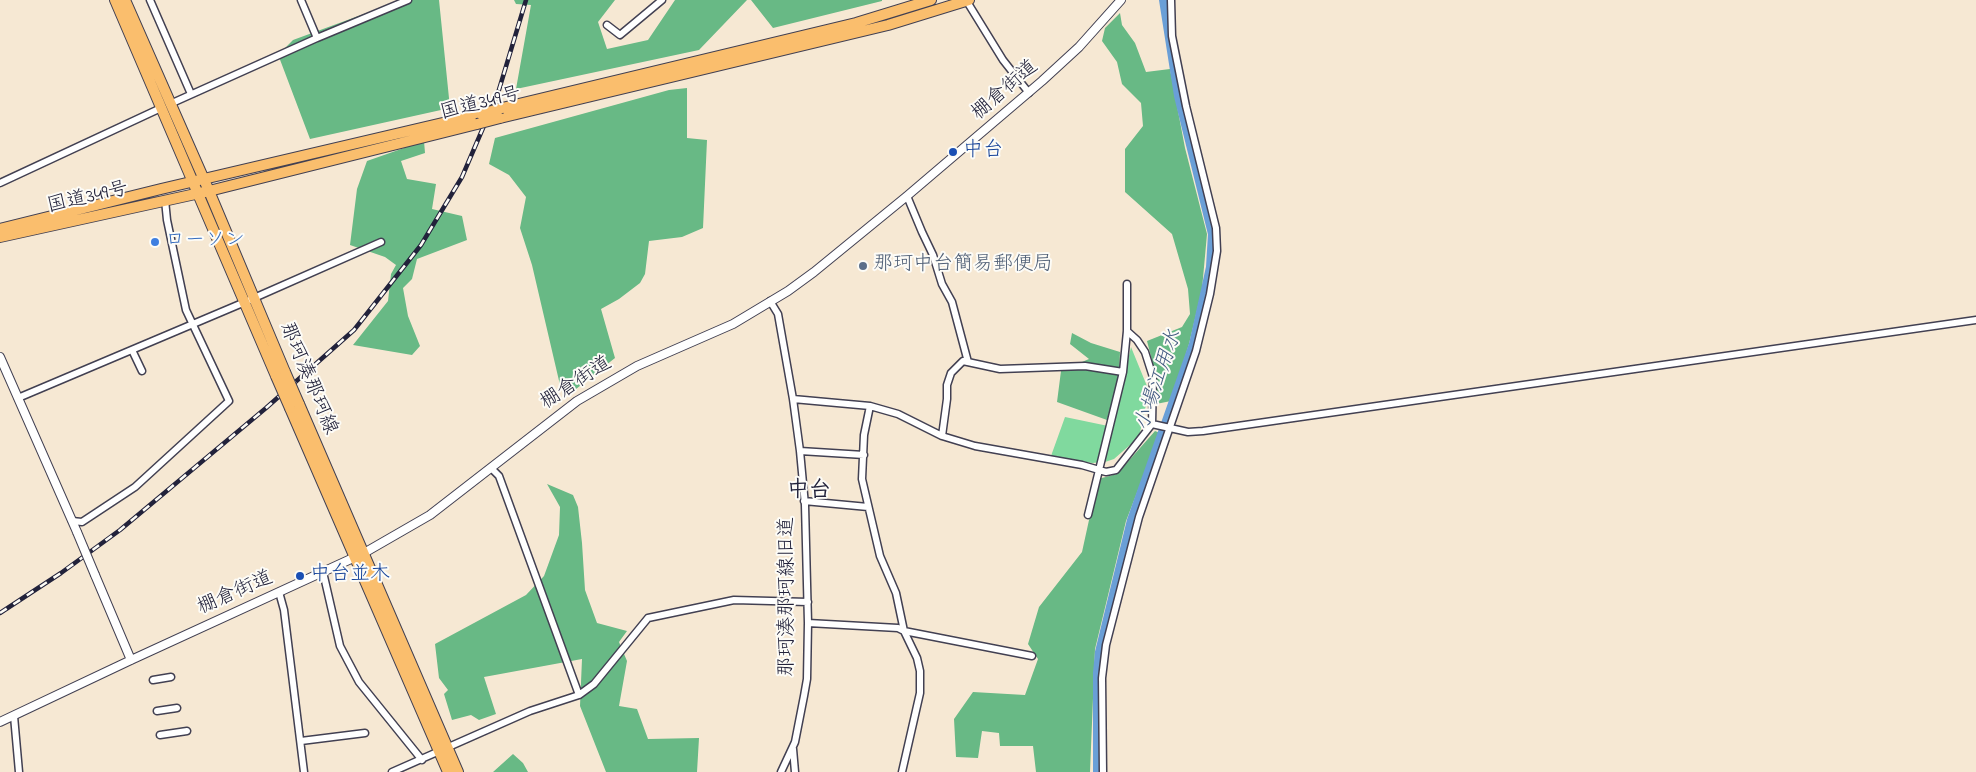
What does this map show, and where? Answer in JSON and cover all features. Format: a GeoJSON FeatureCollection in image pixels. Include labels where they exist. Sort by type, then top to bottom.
{"type":"FeatureCollection","features":[{"type":"Feature","properties":{"kind":"main road","name":"那珂湊那珂線"},"geometry":{"type":"LineString","coordinates":[[115,0],[165,106],[209,191],[249,300]]}},
{"type":"Feature","properties":{"kind":"main road","name":"那珂湊那珂線"},"geometry":{"type":"LineString","coordinates":[[125,0],[197,194],[249,300],[355,558],[443,749],[458,772]]}},
{"type":"Feature","properties":{"kind":"main road","name":"国道349号"},"geometry":{"type":"LineString","coordinates":[[0,237],[209,191],[501,113],[856,23],[931,0]]}},
{"type":"Feature","properties":{"kind":"main road","name":"国道349号"},"geometry":{"type":"LineString","coordinates":[[501,113],[888,25],[967,0]]}},
{"type":"Feature","properties":{"kind":"main road","name":"国道349号"},"geometry":{"type":"LineString","coordinates":[[0,229],[192,181],[479,119]]}},
{"type":"Feature","properties":{"kind":"main road","name":"那珂湊那珂線"},"geometry":{"type":"LineString","coordinates":[[294,406],[364,553],[443,749],[448,772]]}},
{"type":"Feature","properties":{"kind":"street"},"geometry":{"type":"LineString","coordinates":[[150,0],[191,94]]}},
{"type":"Feature","properties":{"kind":"street"},"geometry":{"type":"LineString","coordinates":[[301,0],[317,38]]}},
{"type":"Feature","properties":{"kind":"street"},"geometry":{"type":"LineString","coordinates":[[0,183],[191,94],[408,0]]}},
{"type":"Feature","properties":{"kind":"street"},"geometry":{"type":"LineString","coordinates":[[607,25],[620,35],[662,0]]}},
{"type":"Feature","properties":{"kind":"street"},"geometry":{"type":"LineString","coordinates":[[967,0],[1003,60],[1029,93]]}},
{"type":"Feature","properties":{"kind":"street","name":"棚倉街道"},"geometry":{"type":"LineString","coordinates":[[0,722],[355,558],[430,515],[577,400],[637,366],[733,324],[770,302],[814,272],[908,196],[1029,93],[1080,47],[1121,0]]}},
{"type":"Feature","properties":{"kind":"street"},"geometry":{"type":"LineString","coordinates":[[1103,772],[1102,678],[1106,646],[1139,517],[1196,351],[1210,294],[1217,251],[1216,228],[1186,106],[1172,36],[1171,0]]}},
{"type":"Feature","properties":{"kind":"street"},"geometry":{"type":"LineString","coordinates":[[908,196],[922,232],[934,255],[942,284],[952,302],[968,362]]}},
{"type":"Feature","properties":{"kind":"street"},"geometry":{"type":"LineString","coordinates":[[72,520],[82,522],[135,487],[228,401],[186,310],[167,220],[165,200]]}},
{"type":"Feature","properties":{"kind":"street"},"geometry":{"type":"LineString","coordinates":[[18,398],[381,242]]}},
{"type":"Feature","properties":{"kind":"street"},"geometry":{"type":"LineString","coordinates":[[1088,514],[1123,372],[1127,331],[1127,284]]}},
{"type":"Feature","properties":{"kind":"street","name":"那珂湊那珂線旧道"},"geometry":{"type":"LineString","coordinates":[[770,302],[778,314],[800,451],[808,602],[807,678],[793,749],[780,772]]}},
{"type":"Feature","properties":{"kind":"street"},"geometry":{"type":"LineString","coordinates":[[1156,425],[1188,432],[1213,430],[1976,320]]}},
{"type":"Feature","properties":{"kind":"street"},"geometry":{"type":"LineString","coordinates":[[793,399],[870,406],[898,414],[942,436],[976,446],[1082,465],[1106,472],[1116,470],[1156,425],[1154,377],[1145,352],[1137,340],[1127,331]]}},
{"type":"Feature","properties":{"kind":"street"},"geometry":{"type":"LineString","coordinates":[[132,350],[142,371]]}},
{"type":"Feature","properties":{"kind":"street"},"geometry":{"type":"LineString","coordinates":[[0,357],[131,660]]}},
{"type":"Feature","properties":{"kind":"street"},"geometry":{"type":"LineString","coordinates":[[942,436],[949,379],[951,373],[963,361],[1000,368],[1085,366],[1123,372]]}},
{"type":"Feature","properties":{"kind":"street"},"geometry":{"type":"LineString","coordinates":[[870,406],[864,435],[862,479],[880,556],[896,593],[904,631],[917,658],[920,671],[920,693],[902,772]]}},
{"type":"Feature","properties":{"kind":"street"},"geometry":{"type":"LineString","coordinates":[[800,451],[864,455]]}},
{"type":"Feature","properties":{"kind":"street"},"geometry":{"type":"LineString","coordinates":[[491,468],[499,476],[579,695]]}},
{"type":"Feature","properties":{"kind":"street"},"geometry":{"type":"LineString","coordinates":[[804,501],[868,507]]}},
{"type":"Feature","properties":{"kind":"street"},"geometry":{"type":"LineString","coordinates":[[323,572],[340,646],[359,682],[422,760]]}},
{"type":"Feature","properties":{"kind":"street"},"geometry":{"type":"LineString","coordinates":[[279,592],[284,610],[304,772]]}},
{"type":"Feature","properties":{"kind":"street"},"geometry":{"type":"LineString","coordinates":[[392,772],[530,711],[579,695],[594,684],[648,618],[734,600],[808,602]]}},
{"type":"Feature","properties":{"kind":"street"},"geometry":{"type":"LineString","coordinates":[[808,623],[898,628],[904,631],[1032,656]]}},
{"type":"Feature","properties":{"kind":"street"},"geometry":{"type":"LineString","coordinates":[[153,680],[171,677]]}},
{"type":"Feature","properties":{"kind":"street"},"geometry":{"type":"LineString","coordinates":[[157,711],[177,708]]}},
{"type":"Feature","properties":{"kind":"street"},"geometry":{"type":"LineString","coordinates":[[14,716],[19,772]]}},
{"type":"Feature","properties":{"kind":"street"},"geometry":{"type":"LineString","coordinates":[[160,735],[187,732]]}},
{"type":"Feature","properties":{"kind":"street"},"geometry":{"type":"LineString","coordinates":[[301,741],[365,733]]}},
{"type":"Feature","properties":{"kind":"street"},"geometry":{"type":"LineString","coordinates":[[793,749],[795,772]]}},
{"type":"Feature","properties":{"kind":"green space"},"geometry":{"type":"Polygon","coordinates":[[[402,0],[439,0],[450,108],[310,139],[279,57],[280,53],[293,40],[402,0]]]}},
{"type":"Feature","properties":{"kind":"green space"},"geometry":{"type":"Polygon","coordinates":[[[514,0],[615,0],[598,22],[607,49],[648,40],[675,0],[747,0],[699,50],[516,89],[531,5],[516,4],[514,0]]]}},
{"type":"Feature","properties":{"kind":"green space"},"geometry":{"type":"Polygon","coordinates":[[[751,0],[882,0],[882,1],[773,28],[751,0]]]}},
{"type":"Feature","properties":{"kind":"green space"},"geometry":{"type":"Polygon","coordinates":[[[1120,13],[1122,25],[1135,43],[1146,72],[1170,69],[1185,148],[1207,234],[1202,289],[1189,344],[1171,401],[1156,404],[1156,376],[1147,341],[1182,327],[1190,314],[1188,289],[1172,234],[1125,192],[1125,149],[1143,126],[1141,103],[1122,84],[1117,62],[1102,41],[1105,28],[1120,13]]]}},
{"type":"Feature","properties":{"kind":"green space"},"geometry":{"type":"Polygon","coordinates":[[[687,88],[687,138],[707,140],[703,228],[682,237],[649,241],[645,274],[640,283],[619,299],[601,309],[615,358],[571,393],[560,385],[532,265],[520,228],[526,197],[509,175],[489,164],[495,138],[669,90],[687,88]]]}},
{"type":"Feature","properties":{"kind":"green space"},"geometry":{"type":"Polygon","coordinates":[[[424,141],[425,153],[401,161],[407,179],[436,184],[432,209],[462,216],[467,240],[417,259],[412,279],[403,288],[408,316],[420,346],[412,355],[353,345],[388,301],[391,274],[396,265],[385,257],[350,245],[357,189],[367,161],[424,141]]]}},
{"type":"Feature","properties":{"kind":"green space"},"geometry":{"type":"Polygon","coordinates":[[[1072,333],[1091,343],[1120,352],[1119,378],[1107,420],[1057,402],[1061,371],[1089,359],[1070,344],[1072,333]]]}},
{"type":"Feature","properties":{"kind":"green space"},"geometry":{"type":"Polygon","coordinates":[[[1131,347],[1149,391],[1139,437],[1114,459],[1105,462],[1092,463],[1051,456],[1065,417],[1113,427],[1131,347]]]}},
{"type":"Feature","properties":{"kind":"green space"},"geometry":{"type":"Polygon","coordinates":[[[1155,431],[1160,433],[1126,521],[1095,649],[1090,772],[1036,772],[1033,746],[1000,746],[999,733],[982,731],[978,758],[956,757],[954,719],[973,692],[1025,695],[1038,659],[1028,644],[1039,607],[1082,552],[1098,479],[1117,474],[1155,431]]]}},
{"type":"Feature","properties":{"kind":"green space"},"geometry":{"type":"Polygon","coordinates":[[[547,484],[573,495],[578,507],[585,590],[597,623],[627,631],[619,642],[627,661],[619,706],[637,709],[648,739],[699,738],[697,772],[606,772],[580,706],[582,659],[484,677],[496,714],[479,720],[471,715],[452,720],[444,694],[448,690],[439,678],[435,644],[526,595],[544,576],[559,535],[560,507],[547,484]]]}},
{"type":"Feature","properties":{"kind":"green space"},"geometry":{"type":"Polygon","coordinates":[[[513,754],[523,763],[528,772],[493,772],[513,754]]]}},
{"type":"Feature","properties":{"kind":"waterway","name":"小場江用水"},"geometry":{"type":"LineString","coordinates":[[1097,772],[1097,673],[1099,652],[1131,520],[1193,344],[1210,267],[1212,234],[1178,96],[1163,0]]}},
{"type":"Feature","properties":{"kind":"railway"},"geometry":{"type":"LineString","coordinates":[[0,613],[61,573],[120,530],[266,408],[354,330],[421,245],[462,177],[498,93],[526,0]]}},
{"type":"Feature","properties":{"kind":"place","name":"中台"},"geometry":{"type":"Point","coordinates":[953,152]}},
{"type":"Feature","properties":{"kind":"place","name":"ローソン"},"geometry":{"type":"Point","coordinates":[155,242]}},
{"type":"Feature","properties":{"kind":"place","name":"那珂中台簡易郵便局"},"geometry":{"type":"Point","coordinates":[863,266]}},
{"type":"Feature","properties":{"kind":"place","name":"中台並木"},"geometry":{"type":"Point","coordinates":[300,576]}},
{"type":"Feature","properties":{"kind":"district","name":"中台"},"geometry":{"type":"Point","coordinates":[809,492]}}]}
